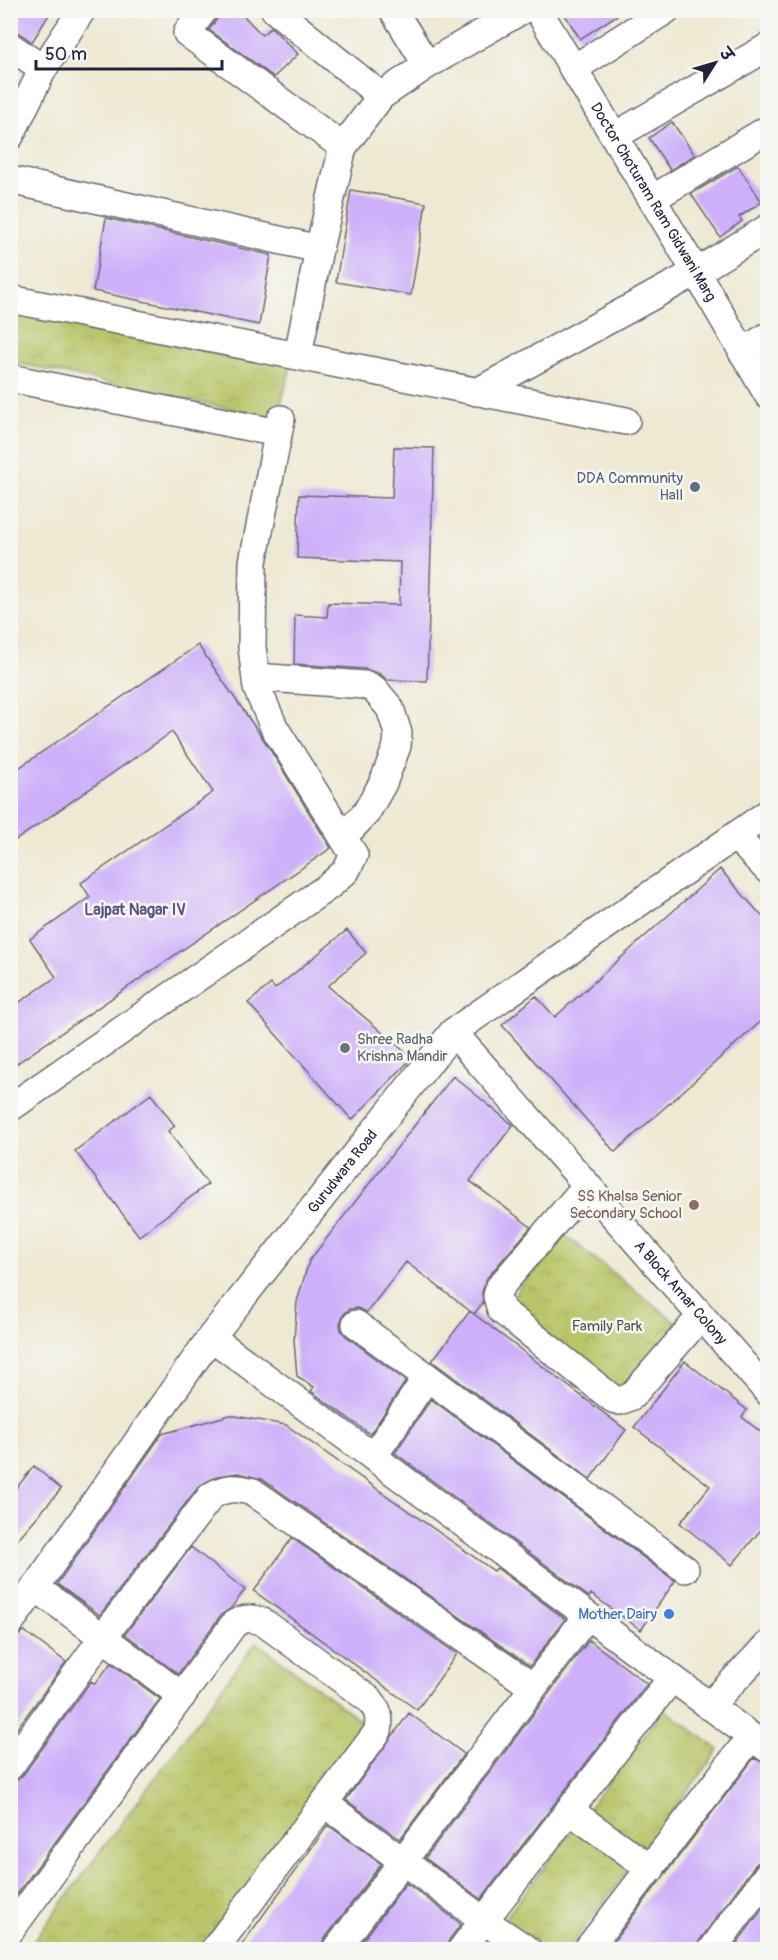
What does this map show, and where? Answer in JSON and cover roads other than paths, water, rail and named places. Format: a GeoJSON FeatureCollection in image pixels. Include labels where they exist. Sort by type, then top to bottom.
{"type":"FeatureCollection","features":[{"type":"Feature","properties":{"kind":"street"},"geometry":{"type":"LineString","coordinates":[[10,136],[43,69],[82,10]]}},
{"type":"Feature","properties":{"kind":"street"},"geometry":{"type":"LineString","coordinates":[[204,10],[187,33],[343,147]]}},
{"type":"Feature","properties":{"kind":"street"},"geometry":{"type":"LineString","coordinates":[[275,10],[381,96]]}},
{"type":"Feature","properties":{"kind":"street"},"geometry":{"type":"LineString","coordinates":[[393,10],[427,65]]}},
{"type":"Feature","properties":{"kind":"street"},"geometry":{"type":"LineString","coordinates":[[298,355],[319,249],[343,147],[381,96],[427,65],[522,10]]}},
{"type":"Feature","properties":{"kind":"street","name":"Doctor Choturam Ram Gidwani Marg"},"geometry":{"type":"LineString","coordinates":[[538,10],[768,395]]}},
{"type":"Feature","properties":{"kind":"street"},"geometry":{"type":"LineString","coordinates":[[573,69],[666,10]]}},
{"type":"Feature","properties":{"kind":"street"},"geometry":{"type":"LineString","coordinates":[[10,45],[43,69]]}},
{"type":"Feature","properties":{"kind":"street"},"geometry":{"type":"LineString","coordinates":[[615,136],[768,47]]}},
{"type":"Feature","properties":{"kind":"street"},"geometry":{"type":"LineString","coordinates":[[652,199],[768,129]]}},
{"type":"Feature","properties":{"kind":"street"},"geometry":{"type":"LineString","coordinates":[[10,180],[319,249]]}},
{"type":"Feature","properties":{"kind":"street"},"geometry":{"type":"LineString","coordinates":[[477,392],[696,272],[768,228]]}},
{"type":"Feature","properties":{"kind":"street"},"geometry":{"type":"LineString","coordinates":[[10,299],[626,422]]}},
{"type":"Feature","properties":{"kind":"street"},"geometry":{"type":"LineString","coordinates":[[742,352],[768,336]]}},
{"type":"Feature","properties":{"kind":"street"},"geometry":{"type":"LineString","coordinates":[[10,378],[280,426],[253,562],[252,647],[257,688],[273,728],[354,855],[346,871],[329,886],[10,1108]]}},
{"type":"Feature","properties":{"kind":"street"},"geometry":{"type":"LineString","coordinates":[[256,677],[364,685],[374,689],[390,708],[398,733],[393,759],[366,813],[343,837]]}},
{"type":"Feature","properties":{"kind":"street","name":"Gurudwara Road"},"geometry":{"type":"LineString","coordinates":[[10,1623],[211,1337],[453,1032],[768,813]]}},
{"type":"Feature","properties":{"kind":"street"},"geometry":{"type":"LineString","coordinates":[[735,836],[768,870]]}},
{"type":"Feature","properties":{"kind":"street","name":"A Block Amar Colony"},"geometry":{"type":"LineString","coordinates":[[453,1032],[768,1392]]}},
{"type":"Feature","properties":{"kind":"street"},"geometry":{"type":"LineString","coordinates":[[587,1185],[500,1288],[497,1296],[501,1310],[613,1399],[620,1401],[632,1396],[701,1316]]}},
{"type":"Feature","properties":{"kind":"street"},"geometry":{"type":"LineString","coordinates":[[356,1324],[685,1569]]}},
{"type":"Feature","properties":{"kind":"street"},"geometry":{"type":"LineString","coordinates":[[211,1337],[759,1743],[651,1869],[587,1950]]}},
{"type":"Feature","properties":{"kind":"street"},"geometry":{"type":"LineString","coordinates":[[373,1457],[427,1377]]}},
{"type":"Feature","properties":{"kind":"street"},"geometry":{"type":"LineString","coordinates":[[10,1766],[103,1637],[211,1496],[223,1489],[238,1488],[254,1492],[533,1687]]}},
{"type":"Feature","properties":{"kind":"street"},"geometry":{"type":"LineString","coordinates":[[35,1587],[182,1696]]}},
{"type":"Feature","properties":{"kind":"street"},"geometry":{"type":"LineString","coordinates":[[336,1950],[587,1616]]}},
{"type":"Feature","properties":{"kind":"street"},"geometry":{"type":"LineString","coordinates":[[10,1931],[234,1624],[243,1618],[253,1618],[263,1622],[370,1700],[377,1708],[380,1718],[378,1731],[214,1950]]}},
{"type":"Feature","properties":{"kind":"street"},"geometry":{"type":"LineString","coordinates":[[709,1706],[768,1645]]}},
{"type":"Feature","properties":{"kind":"street"},"geometry":{"type":"LineString","coordinates":[[461,1950],[671,1679]]}},
{"type":"Feature","properties":{"kind":"street"},"geometry":{"type":"LineString","coordinates":[[324,1803],[483,1920],[528,1950]]}},
{"type":"Feature","properties":{"kind":"street"},"geometry":{"type":"LineString","coordinates":[[569,1810],[651,1869]]}},
{"type":"Feature","properties":{"kind":"street"},"geometry":{"type":"LineString","coordinates":[[712,1950],[768,1874]]}},
{"type":"Feature","properties":{"kind":"place","name":"DDA Community Hall"},"geometry":{"type":"Point","coordinates":[695,487]}},
{"type":"Feature","properties":{"kind":"place","name":"Shree Radha Krishna Mandir"},"geometry":{"type":"Point","coordinates":[345,1048]}},
{"type":"Feature","properties":{"kind":"place","name":"SS Khalsa Senior Secondary School"},"geometry":{"type":"Point","coordinates":[694,1205]}},
{"type":"Feature","properties":{"kind":"place","name":"Mother Dairy"},"geometry":{"type":"Point","coordinates":[669,1614]}},
{"type":"Feature","properties":{"kind":"district","name":"Lajpat Nagar IV"},"geometry":{"type":"Point","coordinates":[135,909]}},
{"type":"Feature","properties":{"kind":"park label","name":"Family Park"},"geometry":{"type":"Point","coordinates":[607,1326]}}]}
